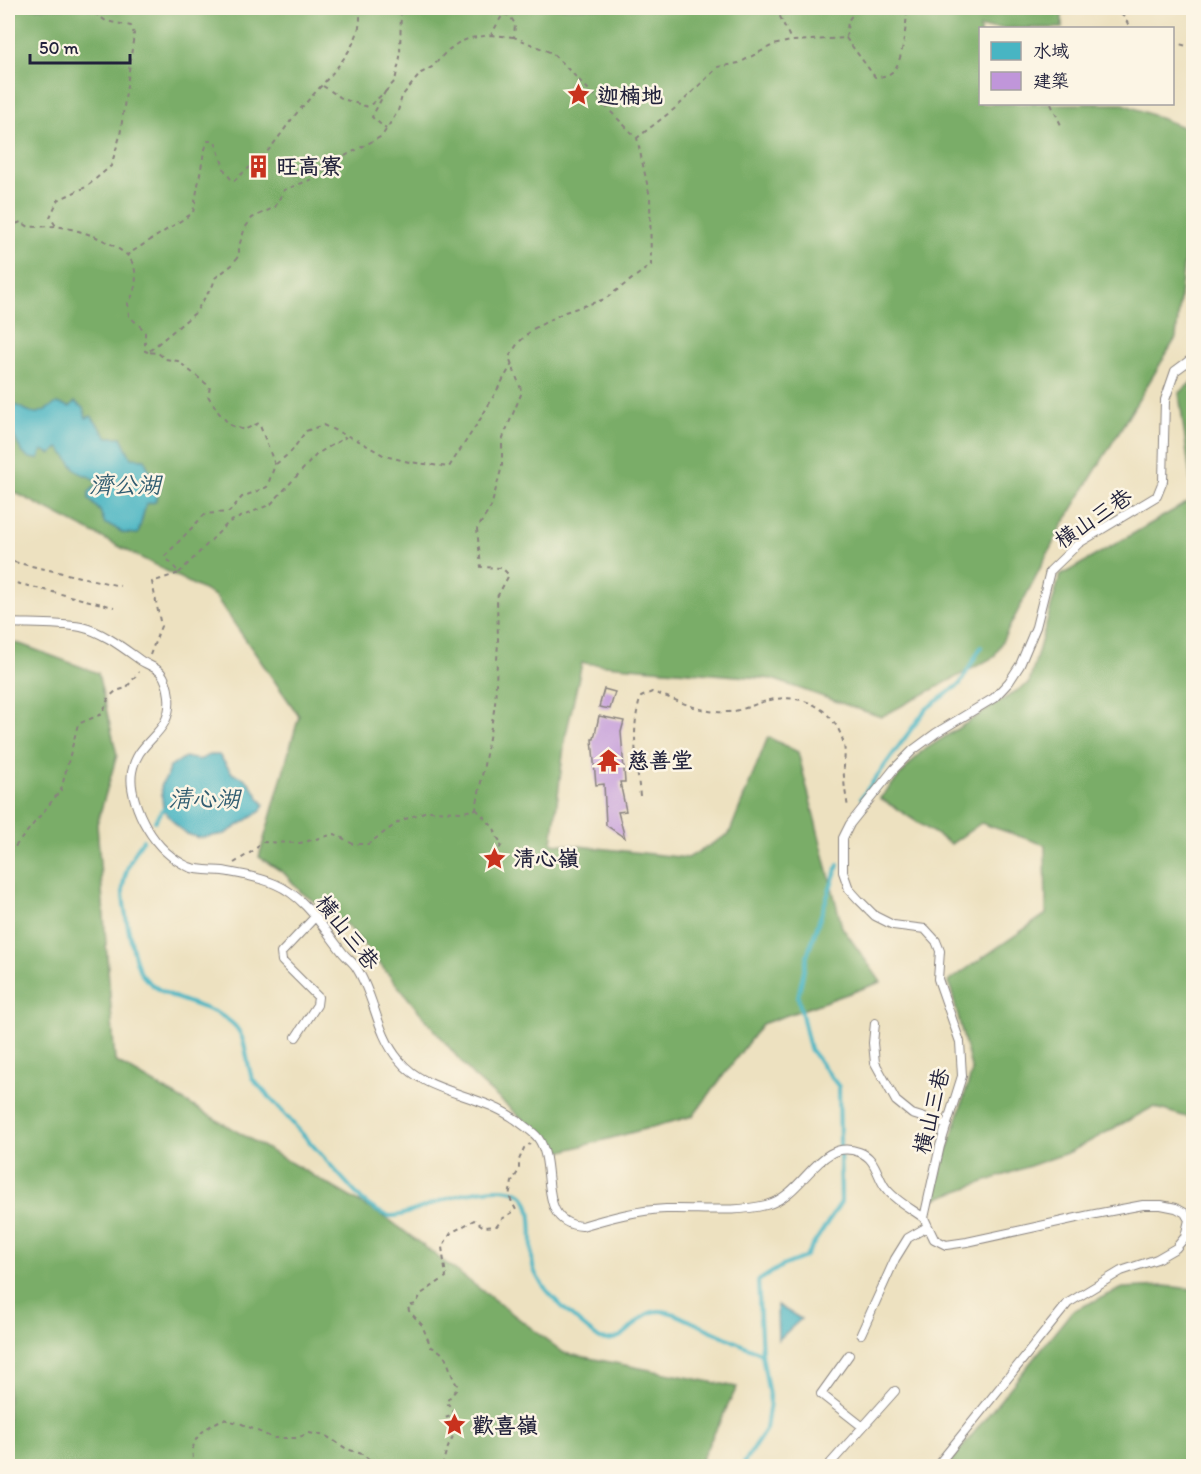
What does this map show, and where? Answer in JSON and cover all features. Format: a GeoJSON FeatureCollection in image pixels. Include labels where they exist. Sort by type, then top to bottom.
{"type":"FeatureCollection","features":[{"type":"Feature","properties":{"kind":"lane","name":"橫山三巷"},"geometry":{"type":"LineString","coordinates":[[924,1218],[947,1125],[962,1076],[960,1042],[938,979],[940,951],[936,940],[925,929],[893,925],[875,916],[849,889],[843,872],[843,838],[850,824],[894,769],[913,750],[936,733],[994,698],[1009,682],[1020,665],[1036,627],[1050,571],[1079,543],[1157,496],[1163,481],[1167,392],[1175,371],[1194,357]]}},
{"type":"Feature","properties":{"kind":"lane","name":"橫山三巷"},"geometry":{"type":"LineString","coordinates":[[8,623],[81,627],[102,634],[160,671],[166,683],[170,711],[163,728],[150,739],[137,757],[132,773],[133,790],[139,812],[148,830],[167,855],[191,868],[249,876],[277,885],[298,898],[355,965],[366,986],[377,1021],[399,1060],[419,1077],[514,1117],[539,1139]]}},
{"type":"Feature","properties":{"kind":"lane"},"geometry":{"type":"LineString","coordinates":[[296,1037],[317,1005],[318,997],[282,961],[281,953],[315,917]]}},
{"type":"Feature","properties":{"kind":"lane"},"geometry":{"type":"LineString","coordinates":[[875,1023],[873,1043],[875,1063],[896,1101],[912,1114],[947,1125]]}},
{"type":"Feature","properties":{"kind":"lane"},"geometry":{"type":"LineString","coordinates":[[539,1139],[547,1163],[553,1206],[560,1217],[570,1225],[582,1226],[655,1210],[738,1209],[766,1205],[790,1194],[831,1151],[844,1149],[860,1152],[873,1160],[886,1189],[924,1218],[934,1239],[946,1245],[1143,1205],[1161,1205],[1176,1208],[1185,1213],[1189,1220],[1185,1237],[1176,1248],[1157,1258],[1121,1271],[1068,1303],[937,1467]]}},
{"type":"Feature","properties":{"kind":"lane"},"geometry":{"type":"LineString","coordinates":[[861,1334],[895,1259],[908,1238],[927,1227]]}},
{"type":"Feature","properties":{"kind":"lane"},"geometry":{"type":"LineString","coordinates":[[849,1356],[821,1394],[863,1427]]}},
{"type":"Feature","properties":{"kind":"lane"},"geometry":{"type":"LineString","coordinates":[[828,1467],[895,1391]]}},
{"type":"Feature","properties":{"kind":"path"},"geometry":{"type":"LineString","coordinates":[[56,226],[50,217],[58,200],[86,187],[111,166],[120,136],[134,34],[131,26],[106,21],[87,8]]}},
{"type":"Feature","properties":{"kind":"path"},"geometry":{"type":"LineString","coordinates":[[323,86],[343,99],[368,107],[385,92],[395,81],[400,57],[400,8]]}},
{"type":"Feature","properties":{"kind":"path"},"geometry":{"type":"LineString","coordinates":[[482,13],[495,8],[510,16],[515,24],[514,37]]}},
{"type":"Feature","properties":{"kind":"path"},"geometry":{"type":"LineString","coordinates":[[776,8],[791,40]]}},
{"type":"Feature","properties":{"kind":"path"},"geometry":{"type":"LineString","coordinates":[[857,8],[848,21],[846,38],[875,77],[885,76],[896,67],[902,45],[907,8]]}},
{"type":"Feature","properties":{"kind":"path"},"geometry":{"type":"LineString","coordinates":[[1032,8],[1038,12],[1046,8]]}},
{"type":"Feature","properties":{"kind":"path"},"geometry":{"type":"LineString","coordinates":[[1114,8],[1125,18],[1130,27]]}},
{"type":"Feature","properties":{"kind":"path"},"geometry":{"type":"LineString","coordinates":[[127,255],[193,213],[208,141],[215,141],[225,171],[233,182],[266,153],[305,103],[323,86],[361,27],[359,9],[374,10],[390,15],[401,12]]}},
{"type":"Feature","properties":{"kind":"path"},"geometry":{"type":"LineString","coordinates":[[491,35],[503,14]]}},
{"type":"Feature","properties":{"kind":"path"},"geometry":{"type":"LineString","coordinates":[[148,352],[195,313],[215,278],[232,265],[239,255],[239,246],[245,228],[252,218],[275,207],[284,190],[315,178],[332,163],[382,136],[398,111],[402,96],[421,73],[432,68],[447,51],[458,43],[470,38],[491,35],[514,37],[552,53],[637,138],[650,197],[651,265],[604,299],[565,312],[532,329],[518,343],[509,357],[522,392],[502,440],[502,466],[491,507],[477,529],[481,567],[502,568],[509,575],[497,597],[495,705],[476,809]]}},
{"type":"Feature","properties":{"kind":"path"},"geometry":{"type":"LineString","coordinates":[[637,138],[678,106],[718,67],[739,63],[773,45],[791,40],[846,38]]}},
{"type":"Feature","properties":{"kind":"path"},"geometry":{"type":"LineString","coordinates":[[1174,42],[1194,48]]}},
{"type":"Feature","properties":{"kind":"path"},"geometry":{"type":"LineString","coordinates":[[385,92],[372,117],[386,129]]}},
{"type":"Feature","properties":{"kind":"path"},"geometry":{"type":"LineString","coordinates":[[1051,105],[1061,126]]}},
{"type":"Feature","properties":{"kind":"path"},"geometry":{"type":"LineString","coordinates":[[8,227],[21,222],[28,227],[56,226],[85,232],[113,244],[127,255],[132,260],[136,284],[133,296],[128,303],[129,316],[145,331],[145,351],[158,353],[165,359],[178,361],[210,387],[208,396],[230,425],[244,430],[259,423],[275,465]]}},
{"type":"Feature","properties":{"kind":"path"},"geometry":{"type":"LineString","coordinates":[[179,573],[165,556],[189,529],[205,514],[229,512],[243,497],[267,487],[275,465],[291,452],[306,431],[323,426],[386,456],[409,462],[449,467],[512,364]]}},
{"type":"Feature","properties":{"kind":"path"},"geometry":{"type":"LineString","coordinates":[[8,852],[13,849],[61,790],[78,724],[102,714],[110,697],[116,691],[126,688],[146,664],[161,626],[152,582],[179,573],[229,522],[271,504],[317,454],[347,436]]}},
{"type":"Feature","properties":{"kind":"path"},"geometry":{"type":"LineString","coordinates":[[14,562],[120,586]]}},
{"type":"Feature","properties":{"kind":"path"},"geometry":{"type":"LineString","coordinates":[[8,581],[114,607]]}},
{"type":"Feature","properties":{"kind":"path"},"geometry":{"type":"LineString","coordinates":[[640,796],[636,715],[641,698],[652,692],[693,707],[728,712],[776,699],[790,698],[811,702],[827,714],[838,728],[845,747],[844,778],[850,824]]}},
{"type":"Feature","properties":{"kind":"path"},"geometry":{"type":"LineString","coordinates":[[476,809],[494,828],[502,844],[496,859]]}},
{"type":"Feature","properties":{"kind":"path"},"geometry":{"type":"LineString","coordinates":[[222,871],[256,849],[261,842],[300,843],[334,834],[353,844],[368,844],[400,821],[427,811],[463,812],[476,809]]}},
{"type":"Feature","properties":{"kind":"path"},"geometry":{"type":"LineString","coordinates":[[442,1467],[454,1434],[452,1426],[445,1418],[454,1415],[453,1409],[446,1401],[456,1390],[457,1385],[452,1378],[448,1361],[438,1349],[431,1347],[422,1325],[409,1311],[408,1306],[416,1304],[421,1294],[446,1277],[442,1247],[451,1233],[474,1220],[484,1227],[497,1226],[502,1219],[516,1210],[509,1197],[512,1182],[519,1170],[519,1160],[524,1148],[539,1139]]}},
{"type":"Feature","properties":{"kind":"path"},"geometry":{"type":"LineString","coordinates":[[192,1467],[194,1465],[192,1456],[197,1437],[204,1429],[223,1419],[242,1424],[273,1438],[297,1438],[309,1433],[326,1436],[347,1449],[362,1454],[375,1467]]}},
{"type":"Feature","properties":{"kind":"green space"},"geometry":{"type":"Polygon","coordinates":[[[8,8],[1062,8],[1062,27],[979,27],[979,105],[1127,105],[1193,131],[1193,172],[1176,338],[1063,524],[994,657],[881,717],[772,679],[582,663],[565,739],[552,843],[688,858],[729,834],[768,737],[798,752],[842,927],[881,982],[762,1024],[693,1116],[560,1152],[473,1076],[349,927],[301,892],[284,873],[259,857],[299,716],[215,596],[8,489],[8,8]]]}},
{"type":"Feature","properties":{"kind":"green space"},"geometry":{"type":"Polygon","coordinates":[[[1193,381],[1193,499],[1179,393],[1193,381]]]}},
{"type":"Feature","properties":{"kind":"green space"},"geometry":{"type":"Polygon","coordinates":[[[1193,499],[1193,1119],[1153,1107],[1070,1152],[932,1200],[972,1071],[949,981],[1046,914],[1045,845],[981,823],[951,844],[880,798],[921,752],[1029,683],[1060,576],[1193,499]]]}},
{"type":"Feature","properties":{"kind":"green space"},"geometry":{"type":"Polygon","coordinates":[[[8,642],[20,644],[98,673],[117,755],[97,824],[115,1061],[388,1219],[564,1353],[737,1387],[698,1466],[8,1466],[8,642]]]}},
{"type":"Feature","properties":{"kind":"green space"},"geometry":{"type":"Polygon","coordinates":[[[1164,1286],[1193,1289],[1193,1466],[947,1466],[1072,1311],[1123,1288],[1164,1286]]]}},
{"type":"Feature","properties":{"kind":"water","name":"濟公湖"},"geometry":{"type":"Polygon","coordinates":[[[8,402],[36,413],[57,403],[70,407],[75,402],[84,409],[86,418],[91,416],[107,437],[121,437],[131,458],[145,459],[161,487],[155,502],[146,504],[138,534],[123,533],[105,524],[100,511],[89,499],[89,492],[98,484],[77,471],[59,448],[51,454],[42,450],[39,459],[25,455],[13,434],[8,434],[8,402]]]}},
{"type":"Feature","properties":{"kind":"water","name":"清心湖"},"geometry":{"type":"Polygon","coordinates":[[[210,755],[219,755],[233,774],[248,782],[264,804],[261,811],[225,834],[199,838],[187,834],[178,827],[163,809],[161,784],[169,768],[185,757],[199,760],[210,755]]]}},
{"type":"Feature","properties":{"kind":"water"},"geometry":{"type":"Polygon","coordinates":[[[777,1305],[801,1319],[778,1340],[777,1305]]]}},
{"type":"Feature","properties":{"kind":"building"},"geometry":{"type":"Polygon","coordinates":[[[604,689],[615,692],[610,709],[599,707],[604,689]]]}},
{"type":"Feature","properties":{"kind":"building"},"geometry":{"type":"Polygon","coordinates":[[[599,716],[624,721],[621,732],[625,782],[620,782],[626,811],[618,812],[625,838],[606,825],[604,784],[596,785],[592,739],[594,739],[599,716]]]}},
{"type":"Feature","properties":{"kind":"waterway"},"geometry":{"type":"LineString","coordinates":[[861,798],[926,709],[960,684],[981,647]]}},
{"type":"Feature","properties":{"kind":"waterway"},"geometry":{"type":"LineString","coordinates":[[155,821],[163,809]]}},
{"type":"Feature","properties":{"kind":"waterway"},"geometry":{"type":"LineString","coordinates":[[143,840],[130,862],[123,887],[129,933],[143,976],[169,995],[218,1014],[235,1026],[244,1044],[252,1078],[365,1203],[378,1212],[394,1216],[456,1196],[483,1190],[497,1189],[519,1193],[529,1206],[532,1226],[532,1258],[536,1275],[561,1306],[600,1339],[610,1340],[619,1337],[644,1316],[651,1312],[662,1311],[675,1314],[762,1354]]}},
{"type":"Feature","properties":{"kind":"waterway"},"geometry":{"type":"LineString","coordinates":[[742,1466],[766,1429],[770,1402],[762,1354],[758,1281],[782,1266],[805,1257],[841,1202],[839,1087],[810,1049],[798,997],[807,956],[838,865]]}},
{"type":"Feature","properties":{"kind":"place","name":"迦楠地"},"geometry":{"type":"Point","coordinates":[579,95]}},
{"type":"Feature","properties":{"kind":"place","name":"旺高寮"},"geometry":{"type":"Point","coordinates":[258,166]}},
{"type":"Feature","properties":{"kind":"place","name":"慈善堂"},"geometry":{"type":"Point","coordinates":[609,760]}},
{"type":"Feature","properties":{"kind":"place","name":"清心嶺"},"geometry":{"type":"Point","coordinates":[495,858]}},
{"type":"Feature","properties":{"kind":"place","name":"歡喜嶺"},"geometry":{"type":"Point","coordinates":[454,1425]}}]}
